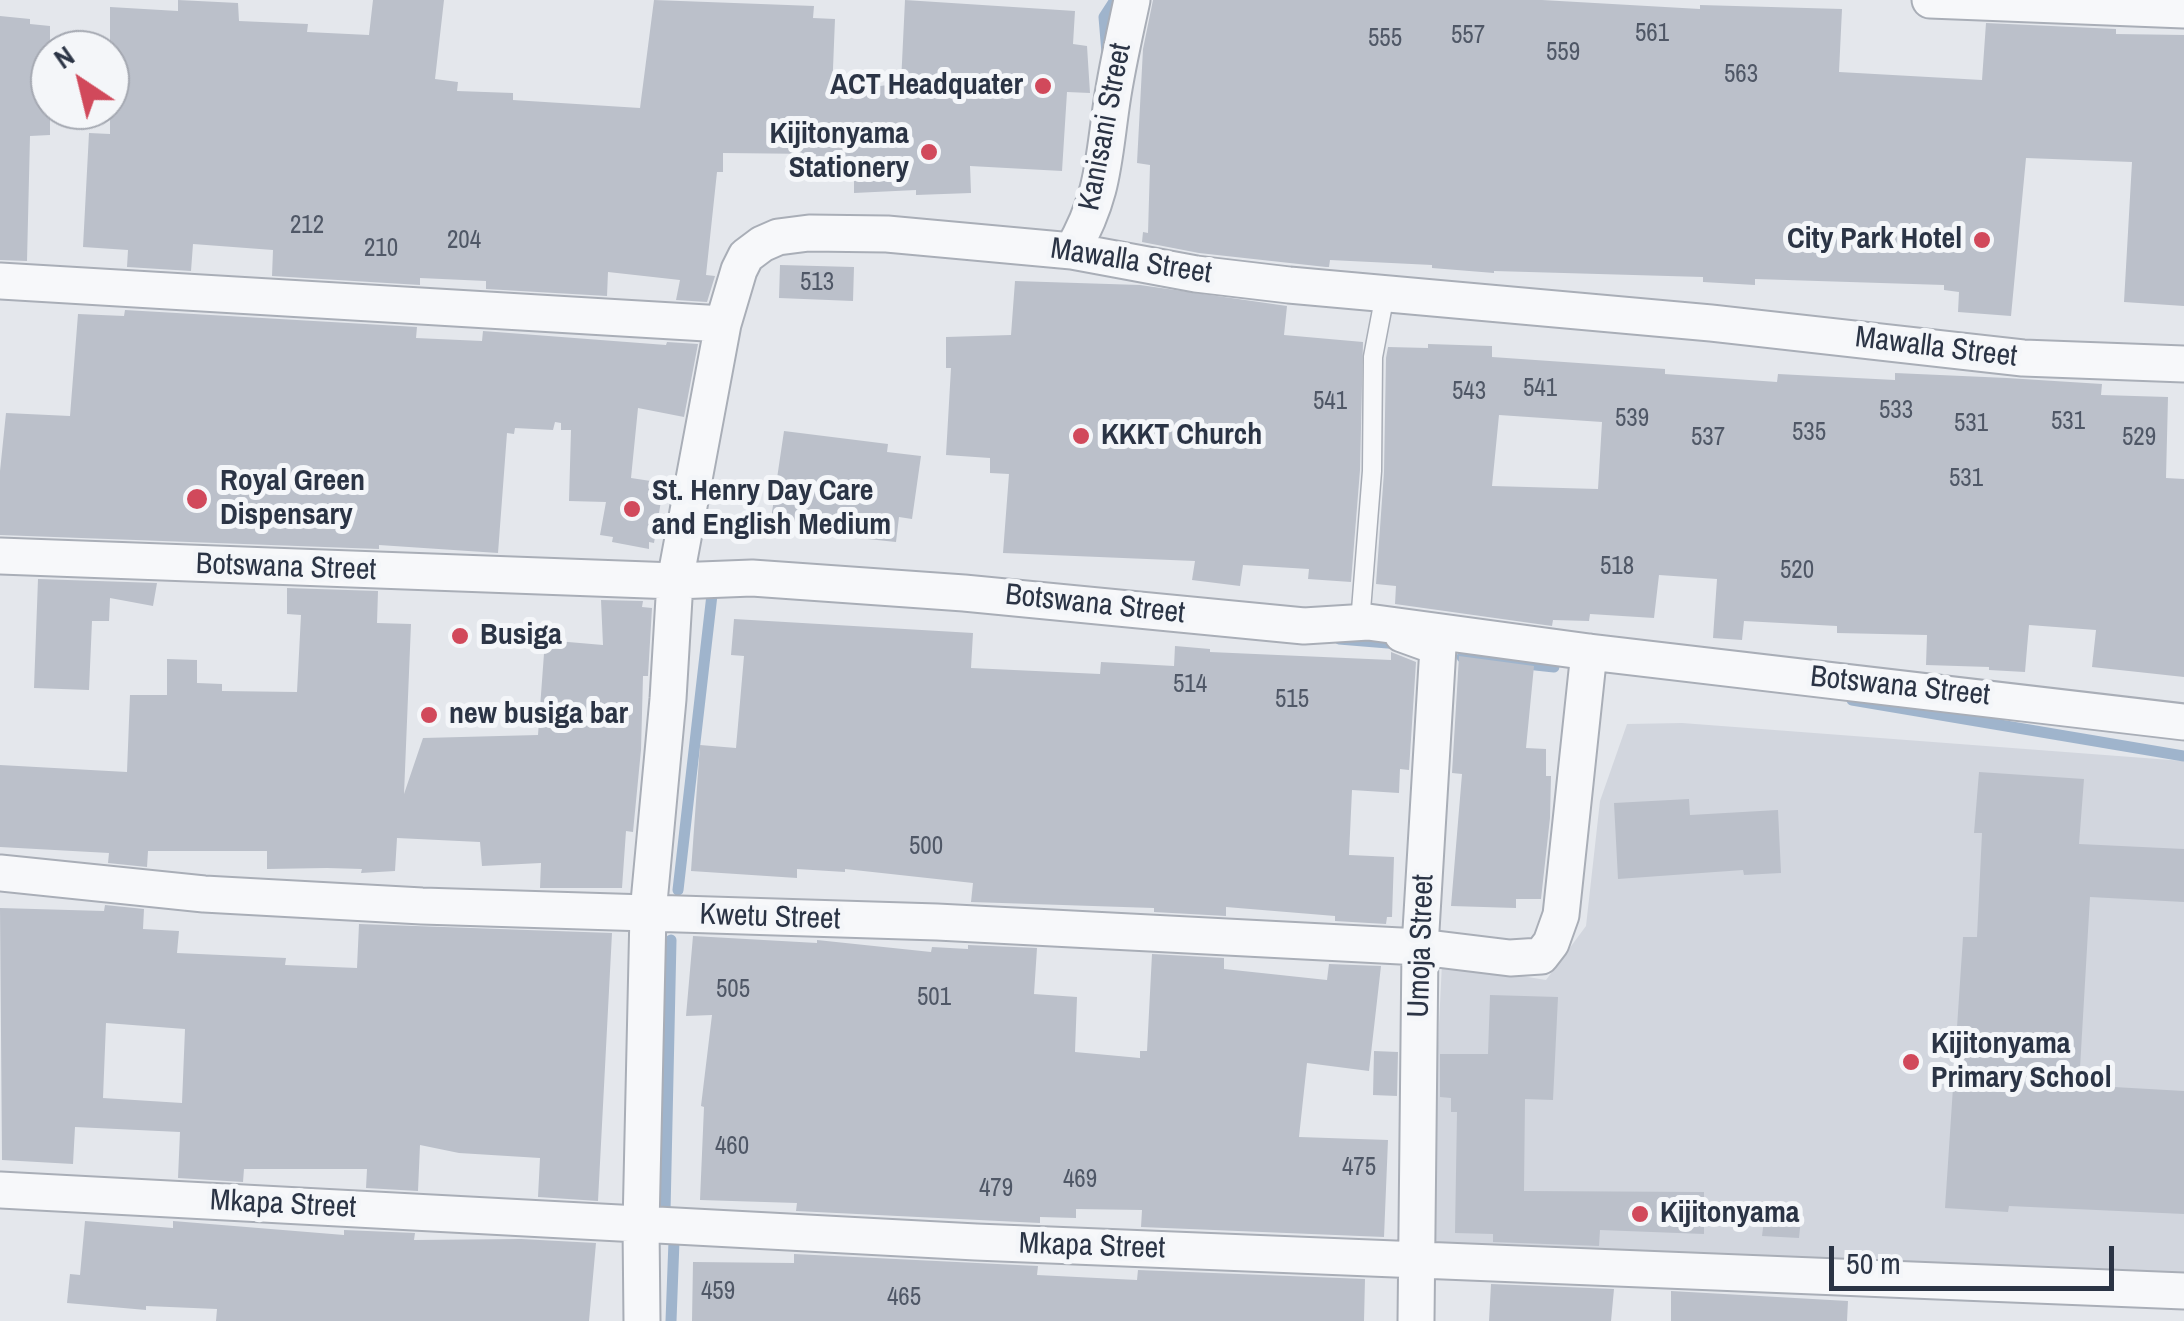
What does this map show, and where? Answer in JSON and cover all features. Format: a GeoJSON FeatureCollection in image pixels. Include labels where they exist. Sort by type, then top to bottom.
{"type":"FeatureCollection","features":[{"type":"Feature","properties":{"kind":"street","name":"Kanisani Street"},"geometry":{"type":"LineString","coordinates":[[1072,251],[1100,192],[1112,100],[1132,0]]}},
{"type":"Feature","properties":{"kind":"street"},"geometry":{"type":"LineString","coordinates":[[1930,0],[2184,10]]}},
{"type":"Feature","properties":{"kind":"street","name":"Mawalla Street"},"geometry":{"type":"LineString","coordinates":[[642,1321],[640,1226],[648,912],[668,699],[674,581],[723,324],[746,256],[778,237],[810,233],[887,234],[1072,251],[1196,274],[1711,323],[2023,358],[2184,364]]}},
{"type":"Feature","properties":{"kind":"street"},"geometry":{"type":"LineString","coordinates":[[0,281],[723,324]]}},
{"type":"Feature","properties":{"kind":"street","name":"Botswana Street"},"geometry":{"type":"LineString","coordinates":[[0,556],[674,581],[752,578],[964,592],[1304,626],[1364,623],[2184,722]]}},
{"type":"Feature","properties":{"kind":"street","name":"Umoja Street"},"geometry":{"type":"LineString","coordinates":[[1364,623],[1438,647],[1420,947],[1416,1321]]}},
{"type":"Feature","properties":{"kind":"street","name":"Kwetu Street"},"geometry":{"type":"LineString","coordinates":[[0,873],[204,894],[422,906],[936,922],[1420,947],[1510,958],[1541,956],[1552,943],[1561,915],[1589,652]]}},
{"type":"Feature","properties":{"kind":"street","name":"Mkapa Street"},"geometry":{"type":"LineString","coordinates":[[0,1190],[995,1243],[2184,1292]]}},
{"type":"Feature","properties":{"kind":"lane"},"geometry":{"type":"LineString","coordinates":[[1364,623],[1373,357],[1385,294]]}},
{"type":"Feature","properties":{"kind":"shaded area","name":"Kijitonyama Primary School"},"geometry":{"type":"Polygon","coordinates":[[[1682,723],[2184,761],[2184,1307],[1427,1273],[1442,963],[1546,980],[1586,926],[1600,801],[1627,724],[1682,723]]]}},
{"type":"Feature","properties":{"kind":"building"},"geometry":{"type":"Polygon","coordinates":[[[178,0],[238,3],[239,21],[308,24],[307,32],[369,35],[373,0],[444,0],[435,79],[458,82],[457,91],[513,93],[513,100],[640,108],[654,0],[814,6],[813,18],[835,19],[832,93],[901,83],[905,0],[1075,11],[1073,44],[1087,46],[1090,93],[1067,92],[1062,171],[970,166],[971,193],[854,193],[854,175],[817,177],[816,154],[723,153],[723,172],[717,172],[706,275],[715,276],[707,302],[676,300],[680,280],[608,272],[607,296],[486,289],[486,281],[420,278],[420,285],[272,276],[273,250],[193,244],[191,271],[127,267],[128,250],[83,247],[89,133],[130,130],[130,30],[110,30],[110,7],[178,11],[178,0]]]}},
{"type":"Feature","properties":{"kind":"building"},"geometry":{"type":"Polygon","coordinates":[[[1153,0],[1542,0],[1700,9],[1700,5],[1842,9],[1839,72],[1982,80],[1986,23],[2116,29],[2116,34],[2184,35],[2184,306],[2124,302],[2132,162],[2026,158],[2011,316],[1958,312],[1959,292],[1944,290],[1944,285],[1755,279],[1755,285],[1703,282],[1703,277],[1494,273],[1432,265],[1330,260],[1326,267],[1199,253],[1142,242],[1143,232],[1148,233],[1150,165],[1137,163],[1143,49],[1153,0]]]}},
{"type":"Feature","properties":{"kind":"building"},"geometry":{"type":"Polygon","coordinates":[[[0,16],[50,26],[50,30],[30,30],[30,130],[50,130],[50,135],[30,136],[27,261],[0,260],[0,16]]]}},
{"type":"Feature","properties":{"kind":"building"},"geometry":{"type":"Polygon","coordinates":[[[780,265],[854,267],[853,301],[779,298],[780,265]]]}},
{"type":"Feature","properties":{"kind":"building"},"geometry":{"type":"Polygon","coordinates":[[[1015,281],[1140,285],[1287,306],[1284,335],[1363,342],[1360,470],[1351,582],[1308,579],[1309,569],[1243,565],[1240,586],[1192,580],[1195,561],[1003,553],[1009,474],[990,473],[990,458],[946,455],[951,368],[946,368],[946,337],[1011,335],[1015,281]]]}},
{"type":"Feature","properties":{"kind":"building"},"geometry":{"type":"Polygon","coordinates":[[[125,310],[417,327],[416,338],[482,341],[483,331],[698,344],[684,417],[638,408],[631,478],[664,483],[654,543],[649,542],[649,549],[612,542],[613,537],[600,535],[606,502],[569,501],[571,430],[561,430],[561,423],[555,422],[553,430],[515,428],[514,434],[507,433],[498,553],[379,545],[379,549],[0,535],[0,471],[6,413],[70,416],[78,314],[124,316],[125,310]]]}},
{"type":"Feature","properties":{"kind":"building"},"geometry":{"type":"Polygon","coordinates":[[[1428,344],[1492,346],[1492,357],[1665,369],[1665,374],[1777,382],[1778,374],[1895,380],[1895,373],[2102,384],[2101,395],[2168,397],[2166,478],[2184,479],[2184,677],[2092,667],[2096,630],[2029,625],[2025,672],[1926,665],[1927,635],[1837,633],[1837,626],[1744,621],[1742,640],[1713,638],[1717,579],[1659,575],[1654,618],[1590,614],[1589,621],[1553,620],[1552,626],[1395,604],[1396,586],[1376,584],[1384,472],[1386,358],[1388,347],[1428,348],[1428,344]],[[1499,415],[1492,486],[1598,489],[1602,422],[1499,415]]]}},
{"type":"Feature","properties":{"kind":"building"},"geometry":{"type":"Polygon","coordinates":[[[784,431],[888,444],[887,452],[921,456],[912,519],[899,517],[896,542],[858,538],[860,530],[771,519],[784,431]]]}},
{"type":"Feature","properties":{"kind":"building"},"geometry":{"type":"Polygon","coordinates":[[[38,579],[157,583],[153,606],[110,598],[109,621],[92,621],[89,690],[34,688],[38,579]]]}},
{"type":"Feature","properties":{"kind":"building"},"geometry":{"type":"Polygon","coordinates":[[[287,588],[378,591],[377,623],[411,624],[404,794],[423,738],[538,735],[545,640],[603,645],[601,600],[643,601],[642,607],[652,608],[648,676],[643,676],[633,832],[626,831],[622,888],[540,888],[541,863],[482,866],[480,842],[397,838],[395,871],[361,873],[362,869],[267,869],[267,851],[148,851],[147,867],[108,863],[109,853],[0,847],[0,765],[127,772],[130,695],[167,695],[167,659],[197,660],[197,683],[222,684],[222,691],[297,692],[301,615],[287,614],[287,588]]]}},
{"type":"Feature","properties":{"kind":"building"},"geometry":{"type":"Polygon","coordinates":[[[734,619],[973,633],[971,668],[1100,674],[1101,662],[1174,666],[1175,646],[1210,652],[1391,660],[1391,652],[1416,662],[1409,770],[1400,769],[1399,793],[1352,790],[1349,855],[1394,857],[1392,917],[1387,917],[1386,924],[1226,907],[1226,916],[1154,912],[1154,908],[971,902],[973,883],[845,869],[797,869],[797,878],[691,871],[700,745],[736,748],[744,656],[731,655],[734,619]]]}},
{"type":"Feature","properties":{"kind":"building"},"geometry":{"type":"Polygon","coordinates":[[[1459,656],[1534,666],[1526,748],[1546,749],[1546,776],[1551,776],[1550,818],[1541,899],[1516,899],[1516,908],[1451,906],[1462,774],[1452,773],[1459,656]]]}},
{"type":"Feature","properties":{"kind":"building"},"geometry":{"type":"Polygon","coordinates":[[[1979,772],[2084,779],[2079,844],[2184,849],[2184,902],[2090,897],[2079,1085],[2184,1091],[2184,1214],[2009,1206],[2008,1212],[1945,1208],[1963,937],[1977,937],[1982,833],[1974,833],[1979,772]]]}},
{"type":"Feature","properties":{"kind":"building"},"geometry":{"type":"Polygon","coordinates":[[[1689,799],[1690,815],[1778,810],[1781,873],[1744,875],[1743,870],[1618,879],[1614,803],[1689,799]]]}},
{"type":"Feature","properties":{"kind":"building"},"geometry":{"type":"Polygon","coordinates":[[[105,905],[144,909],[143,929],[179,931],[177,953],[286,958],[285,965],[357,968],[359,924],[612,933],[598,1201],[538,1197],[540,1158],[459,1153],[420,1145],[418,1191],[366,1188],[367,1169],[244,1169],[243,1182],[178,1178],[180,1132],[75,1127],[73,1164],[2,1160],[0,908],[104,911],[105,905]],[[106,1023],[103,1098],[182,1103],[185,1029],[106,1023]]]}},
{"type":"Feature","properties":{"kind":"building"},"geometry":{"type":"Polygon","coordinates":[[[693,936],[817,940],[931,952],[932,947],[968,949],[968,945],[1037,948],[1034,994],[1077,997],[1075,1052],[1140,1058],[1140,1051],[1147,1051],[1152,954],[1224,958],[1224,969],[1327,980],[1329,964],[1381,966],[1369,1071],[1307,1063],[1299,1137],[1388,1140],[1384,1237],[1141,1227],[1142,1210],[1076,1209],[1076,1218],[1040,1217],[1040,1223],[796,1211],[797,1203],[700,1200],[704,1107],[701,1106],[712,1015],[686,1016],[693,936]]]}},
{"type":"Feature","properties":{"kind":"building"},"geometry":{"type":"Polygon","coordinates":[[[1490,995],[1558,997],[1553,1100],[1525,1099],[1524,1191],[1704,1192],[1704,1234],[1600,1230],[1599,1246],[1493,1242],[1493,1234],[1455,1233],[1457,1112],[1451,1112],[1451,1098],[1440,1097],[1440,1054],[1488,1054],[1490,995]]]}},
{"type":"Feature","properties":{"kind":"building"},"geometry":{"type":"Polygon","coordinates":[[[1374,1051],[1398,1052],[1397,1096],[1373,1095],[1374,1051]]]}},
{"type":"Feature","properties":{"kind":"building"},"geometry":{"type":"Polygon","coordinates":[[[1766,1205],[1802,1208],[1799,1238],[1762,1236],[1766,1205]]]}},
{"type":"Feature","properties":{"kind":"building"},"geometry":{"type":"Polygon","coordinates":[[[85,1221],[173,1228],[173,1221],[344,1235],[344,1230],[415,1233],[414,1240],[596,1243],[589,1321],[216,1321],[217,1309],[146,1306],[146,1310],[67,1303],[70,1274],[80,1275],[85,1221]]]}},
{"type":"Feature","properties":{"kind":"building"},"geometry":{"type":"Polygon","coordinates":[[[794,1254],[1038,1266],[1037,1275],[1137,1280],[1138,1270],[1365,1279],[1364,1321],[692,1321],[693,1262],[794,1263],[794,1254]]]}},
{"type":"Feature","properties":{"kind":"building"},"geometry":{"type":"Polygon","coordinates":[[[1491,1284],[1614,1289],[1611,1321],[1489,1321],[1491,1284]]]}},
{"type":"Feature","properties":{"kind":"building"},"geometry":{"type":"Polygon","coordinates":[[[1671,1291],[1848,1301],[1847,1321],[1671,1321],[1671,1291]]]}},
{"type":"Feature","properties":{"kind":"waterway"},"geometry":{"type":"LineString","coordinates":[[1107,53],[1104,17],[1115,0]]}},
{"type":"Feature","properties":{"kind":"waterway"},"geometry":{"type":"LineString","coordinates":[[678,890],[713,586]]}},
{"type":"Feature","properties":{"kind":"waterway"},"geometry":{"type":"LineString","coordinates":[[1339,639],[1400,644]]}},
{"type":"Feature","properties":{"kind":"waterway"},"geometry":{"type":"LineString","coordinates":[[1462,657],[1554,667]]}},
{"type":"Feature","properties":{"kind":"waterway"},"geometry":{"type":"LineString","coordinates":[[1852,700],[2184,756]]}},
{"type":"Feature","properties":{"kind":"waterway"},"geometry":{"type":"LineString","coordinates":[[671,940],[665,1212],[660,1225],[674,1241],[671,1321]]}},
{"type":"Feature","properties":{"kind":"place","name":"ACT Headquater"},"geometry":{"type":"Point","coordinates":[1043,86]}},
{"type":"Feature","properties":{"kind":"place","name":"Kijitonyama Stationery"},"geometry":{"type":"Point","coordinates":[929,152]}},
{"type":"Feature","properties":{"kind":"place","name":"City Park Hotel"},"geometry":{"type":"Point","coordinates":[1982,240]}},
{"type":"Feature","properties":{"kind":"place","name":"KKKT Church"},"geometry":{"type":"Point","coordinates":[1081,436]}},
{"type":"Feature","properties":{"kind":"place","name":"Royal Green Dispensary"},"geometry":{"type":"Point","coordinates":[197,499]}},
{"type":"Feature","properties":{"kind":"place","name":"St. Henry Day Care and English Medium"},"geometry":{"type":"Point","coordinates":[632,509]}},
{"type":"Feature","properties":{"kind":"place","name":"Busiga"},"geometry":{"type":"Point","coordinates":[460,636]}},
{"type":"Feature","properties":{"kind":"place","name":"new busiga bar"},"geometry":{"type":"Point","coordinates":[429,715]}},
{"type":"Feature","properties":{"kind":"place","name":"Kijitonyama Primary School"},"geometry":{"type":"Point","coordinates":[1911,1062]}},
{"type":"Feature","properties":{"kind":"place","name":"Kijitonyama"},"geometry":{"type":"Point","coordinates":[1640,1214]}}]}
